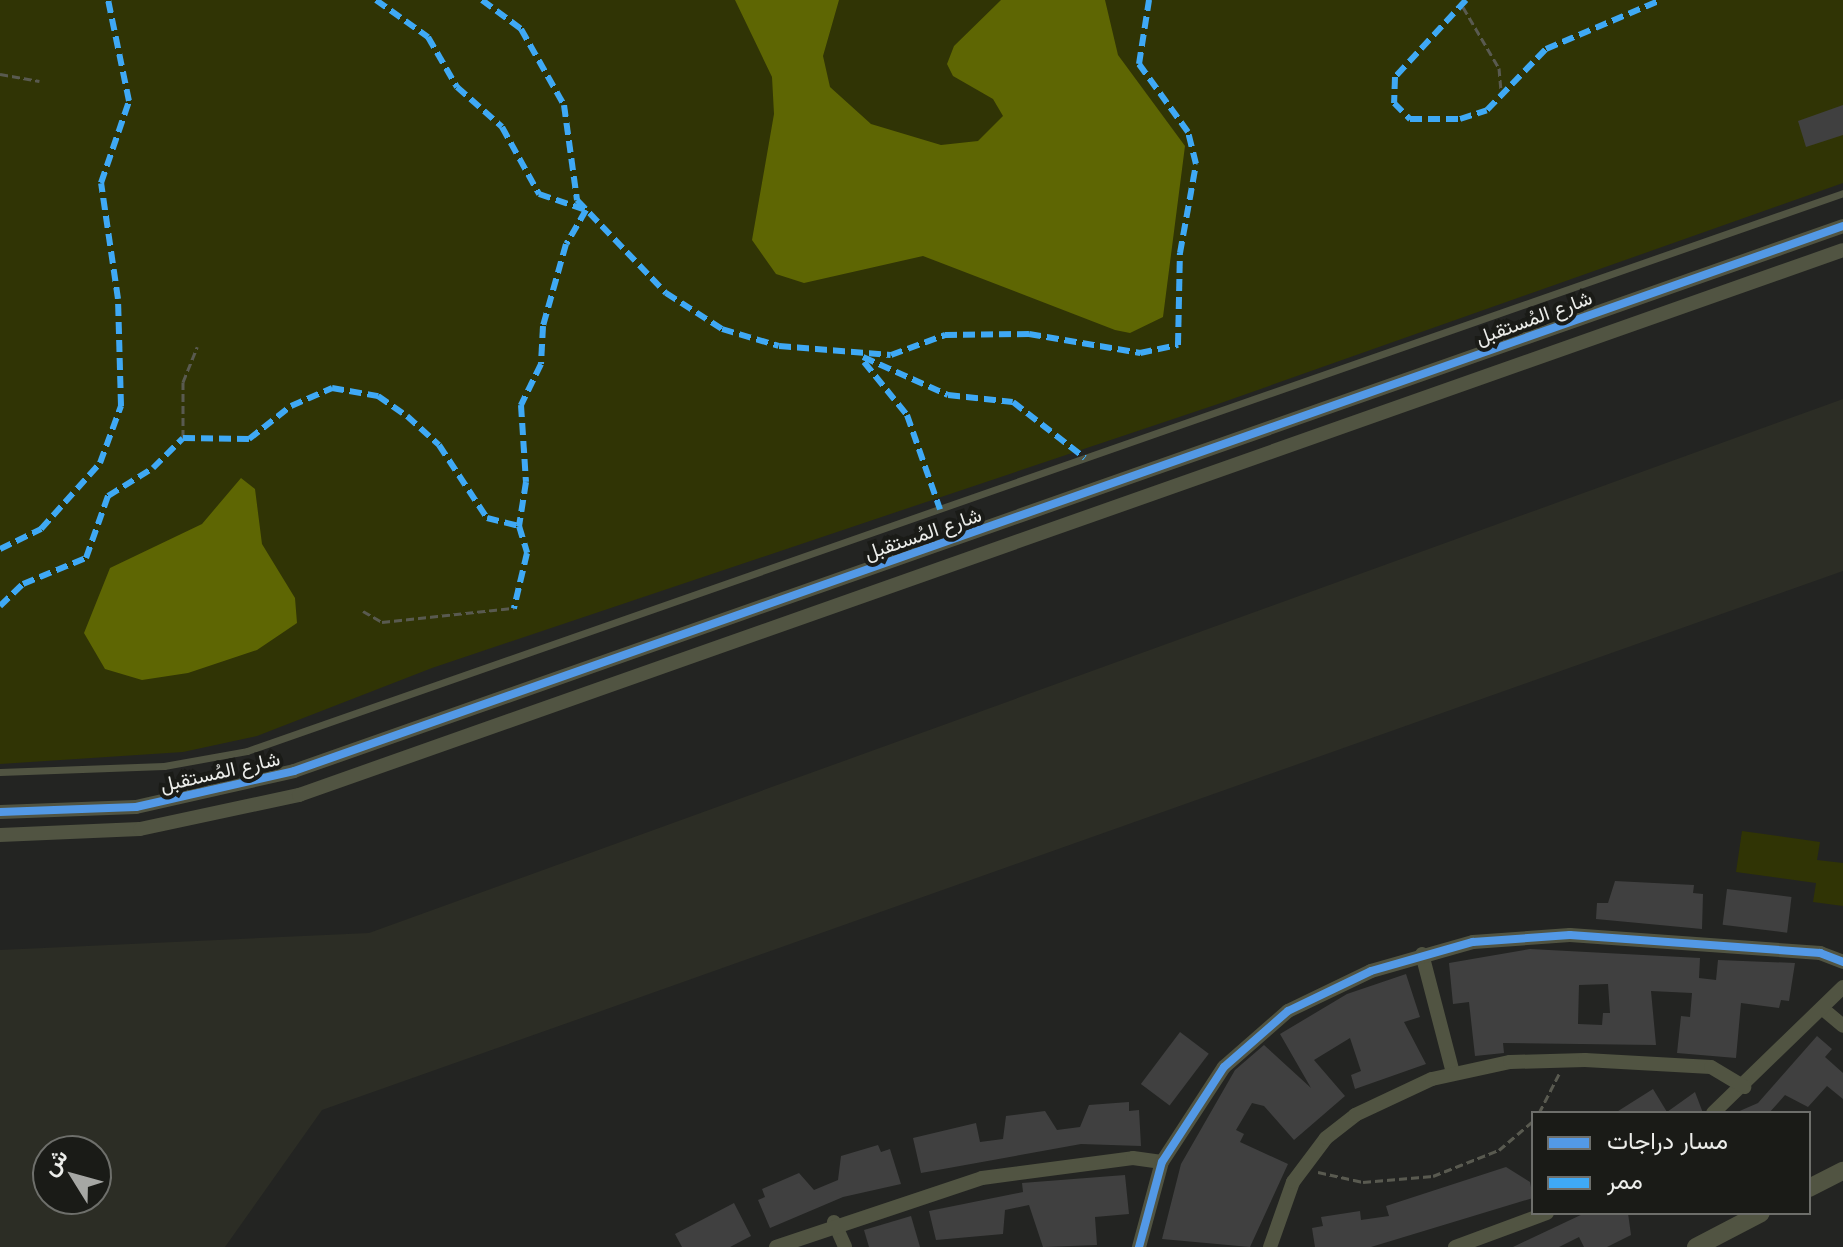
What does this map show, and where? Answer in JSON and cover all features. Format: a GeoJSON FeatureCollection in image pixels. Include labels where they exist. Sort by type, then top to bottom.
{"type":"FeatureCollection","features":[{"type":"Feature","properties":{"kind":"street","name":"شارع المُستقبل"},"geometry":{"type":"LineString","coordinates":[[0,812],[136,807],[294,771],[1843,226]]}},
{"type":"Feature","properties":{"kind":"street","name":"شارع المُستقبل"},"geometry":{"type":"LineString","coordinates":[[0,835],[180,823],[313,791],[1843,250]]}},
{"type":"Feature","properties":{"kind":"street"},"geometry":{"type":"LineString","coordinates":[[1139,1247],[1162,1162],[1208,1085],[1266,1027],[1340,983],[1422,954],[1473,942],[1570,935],[1820,953],[1843,962]]}},
{"type":"Feature","properties":{"kind":"street"},"geometry":{"type":"LineString","coordinates":[[1422,954],[1453,1073]]}},
{"type":"Feature","properties":{"kind":"street"},"geometry":{"type":"LineString","coordinates":[[1715,1111],[1744,1087],[1843,987]]}},
{"type":"Feature","properties":{"kind":"street"},"geometry":{"type":"LineString","coordinates":[[1823,1009],[1843,1026]]}},
{"type":"Feature","properties":{"kind":"street"},"geometry":{"type":"LineString","coordinates":[[1270,1247],[1303,1166],[1355,1115],[1453,1073],[1563,1060],[1711,1067],[1744,1087]]}},
{"type":"Feature","properties":{"kind":"street"},"geometry":{"type":"LineString","coordinates":[[776,1247],[834,1222],[1023,1171],[1133,1158],[1162,1162]]}},
{"type":"Feature","properties":{"kind":"street"},"geometry":{"type":"LineString","coordinates":[[1811,1187],[1843,1171]]}},
{"type":"Feature","properties":{"kind":"street"},"geometry":{"type":"LineString","coordinates":[[1455,1247],[1542,1215]]}},
{"type":"Feature","properties":{"kind":"street"},"geometry":{"type":"LineString","coordinates":[[1696,1247],[1757,1215]]}},
{"type":"Feature","properties":{"kind":"street"},"geometry":{"type":"LineString","coordinates":[[834,1222],[845,1247]]}},
{"type":"Feature","properties":{"kind":"lane"},"geometry":{"type":"LineString","coordinates":[[0,772],[174,765],[247,751],[1843,193]]}},
{"type":"Feature","properties":{"kind":"path"},"geometry":{"type":"LineString","coordinates":[[1463,7],[1499,68],[1501,93]]}},
{"type":"Feature","properties":{"kind":"path"},"geometry":{"type":"LineString","coordinates":[[0,74],[39,81]]}},
{"type":"Feature","properties":{"kind":"path"},"geometry":{"type":"LineString","coordinates":[[183,438],[183,382],[197,347]]}},
{"type":"Feature","properties":{"kind":"path"},"geometry":{"type":"LineString","coordinates":[[363,611],[382,622],[514,608]]}},
{"type":"Feature","properties":{"kind":"path"},"geometry":{"type":"LineString","coordinates":[[1540,1111],[1563,1060]]}},
{"type":"Feature","properties":{"kind":"path"},"geometry":{"type":"LineString","coordinates":[[1303,1166],[1363,1182],[1405,1182],[1499,1150],[1531,1123]]}},
{"type":"Feature","properties":{"kind":"shaded area"},"geometry":{"type":"Polygon","coordinates":[[[0,0],[1843,0],[1843,183],[1218,404],[432,668],[257,736],[183,752],[0,764],[0,0]]]}},
{"type":"Feature","properties":{"kind":"shaded area"},"geometry":{"type":"Polygon","coordinates":[[[735,0],[839,0],[823,56],[830,87],[871,124],[941,145],[978,141],[1003,116],[993,99],[953,76],[947,64],[954,46],[1001,0],[1105,0],[1118,55],[1185,146],[1163,317],[1130,333],[1115,330],[923,256],[804,283],[776,274],[752,240],[774,114],[772,77],[735,0]]]}},
{"type":"Feature","properties":{"kind":"shaded area"},"geometry":{"type":"Polygon","coordinates":[[[1843,399],[1843,571],[322,1110],[225,1247],[0,1247],[0,950],[369,933],[1843,399]]]}},
{"type":"Feature","properties":{"kind":"shaded area"},"geometry":{"type":"Polygon","coordinates":[[[241,478],[255,489],[262,544],[295,598],[297,623],[257,650],[188,673],[142,680],[105,669],[84,633],[110,568],[202,524],[241,478]]]}},
{"type":"Feature","properties":{"kind":"shaded area"},"geometry":{"type":"Polygon","coordinates":[[[1742,831],[1820,842],[1817,860],[1843,863],[1843,906],[1813,902],[1816,883],[1736,872],[1742,831]]]}},
{"type":"Feature","properties":{"kind":"building"},"geometry":{"type":"Polygon","coordinates":[[[1843,105],[1843,135],[1806,147],[1798,121],[1843,105]]]}},
{"type":"Feature","properties":{"kind":"building"},"geometry":{"type":"Polygon","coordinates":[[[1615,881],[1694,885],[1693,893],[1703,894],[1702,929],[1596,919],[1597,903],[1608,903],[1615,881]]]}},
{"type":"Feature","properties":{"kind":"building"},"geometry":{"type":"Polygon","coordinates":[[[1727,889],[1792,897],[1787,933],[1723,925],[1727,889]]]}},
{"type":"Feature","properties":{"kind":"building"},"geometry":{"type":"Polygon","coordinates":[[[1530,949],[1700,958],[1699,978],[1716,980],[1718,960],[1795,963],[1789,1001],[1781,1000],[1779,1008],[1741,1003],[1736,1058],[1677,1053],[1681,1016],[1690,1017],[1692,993],[1651,991],[1656,1045],[1503,1043],[1504,1053],[1475,1056],[1469,1002],[1453,1004],[1449,963],[1530,949]],[[1608,984],[1579,985],[1578,1024],[1602,1025],[1603,1013],[1610,1013],[1608,984]]]}},
{"type":"Feature","properties":{"kind":"building"},"geometry":{"type":"Polygon","coordinates":[[[1406,974],[1420,1017],[1404,1022],[1426,1064],[1355,1089],[1351,1075],[1361,1071],[1350,1038],[1314,1060],[1345,1096],[1294,1140],[1264,1106],[1252,1103],[1236,1130],[1244,1134],[1240,1142],[1288,1164],[1250,1247],[1162,1239],[1181,1164],[1235,1070],[1264,1045],[1311,1088],[1280,1034],[1347,994],[1406,974]]]}},
{"type":"Feature","properties":{"kind":"building"},"geometry":{"type":"Polygon","coordinates":[[[1180,1032],[1209,1054],[1170,1106],[1141,1084],[1180,1032]]]}},
{"type":"Feature","properties":{"kind":"building"},"geometry":{"type":"Polygon","coordinates":[[[1817,1036],[1832,1049],[1825,1057],[1843,1073],[1843,1099],[1827,1086],[1808,1107],[1785,1095],[1771,1111],[1740,1111],[1758,1103],[1817,1036]]]}},
{"type":"Feature","properties":{"kind":"building"},"geometry":{"type":"Polygon","coordinates":[[[1653,1089],[1666,1111],[1618,1111],[1653,1089]]]}},
{"type":"Feature","properties":{"kind":"building"},"geometry":{"type":"Polygon","coordinates":[[[1695,1092],[1702,1111],[1668,1111],[1695,1092]]]}},
{"type":"Feature","properties":{"kind":"building"},"geometry":{"type":"Polygon","coordinates":[[[1129,1102],[1129,1111],[1139,1110],[1141,1146],[1081,1144],[921,1173],[913,1138],[976,1123],[980,1142],[1003,1139],[1006,1116],[1045,1111],[1057,1130],[1080,1127],[1089,1105],[1129,1102]]]}},
{"type":"Feature","properties":{"kind":"building"},"geometry":{"type":"Polygon","coordinates":[[[878,1145],[881,1152],[890,1149],[901,1184],[843,1197],[770,1228],[758,1200],[765,1197],[762,1189],[799,1173],[814,1190],[838,1180],[841,1156],[878,1145]]]}},
{"type":"Feature","properties":{"kind":"building"},"geometry":{"type":"Polygon","coordinates":[[[1506,1167],[1530,1182],[1531,1187],[1531,1199],[1371,1247],[1315,1247],[1312,1228],[1323,1226],[1321,1217],[1360,1211],[1361,1220],[1389,1216],[1386,1206],[1506,1167]]]}},
{"type":"Feature","properties":{"kind":"building"},"geometry":{"type":"Polygon","coordinates":[[[1125,1175],[1129,1214],[1095,1217],[1097,1245],[1043,1247],[1029,1205],[1005,1210],[1003,1234],[936,1240],[929,1211],[1023,1192],[1022,1183],[1125,1175]]]}},
{"type":"Feature","properties":{"kind":"building"},"geometry":{"type":"Polygon","coordinates":[[[734,1203],[751,1236],[730,1247],[682,1247],[675,1234],[734,1203]]]}},
{"type":"Feature","properties":{"kind":"building"},"geometry":{"type":"Polygon","coordinates":[[[1581,1215],[1628,1215],[1631,1235],[1607,1247],[1584,1247],[1579,1237],[1559,1247],[1513,1247],[1581,1215]]]}},
{"type":"Feature","properties":{"kind":"building"},"geometry":{"type":"Polygon","coordinates":[[[911,1216],[920,1247],[869,1247],[864,1230],[911,1216]]]}},
{"type":"Feature","properties":{"kind":"marked path"},"geometry":{"type":"LineString","coordinates":[[0,549],[41,529],[100,463],[121,406],[118,299],[101,183],[129,101],[108,0]]}},
{"type":"Feature","properties":{"kind":"marked path"},"geometry":{"type":"LineString","coordinates":[[376,0],[428,37],[457,87],[502,127],[539,194],[586,210],[566,244],[543,326],[541,364],[521,405],[526,482],[519,526],[527,553],[514,608]]}},
{"type":"Feature","properties":{"kind":"marked path"},"geometry":{"type":"LineString","coordinates":[[482,0],[521,29],[564,105],[577,200],[666,293],[722,329],[779,346],[891,355],[945,335],[1029,334],[1140,353],[1178,345],[1180,253],[1196,164],[1188,132],[1139,64],[1149,0]]}},
{"type":"Feature","properties":{"kind":"marked path"},"geometry":{"type":"LineString","coordinates":[[1466,0],[1395,77],[1394,103],[1410,119],[1460,119],[1487,110],[1546,49],[1661,0]]}},
{"type":"Feature","properties":{"kind":"marked path"},"geometry":{"type":"LineString","coordinates":[[863,357],[948,395],[1013,402],[1085,458]]}},
{"type":"Feature","properties":{"kind":"marked path"},"geometry":{"type":"LineString","coordinates":[[864,362],[907,415],[940,509]]}},
{"type":"Feature","properties":{"kind":"marked path"},"geometry":{"type":"LineString","coordinates":[[0,606],[23,584],[86,558],[108,496],[153,468],[183,438],[249,439],[291,406],[332,388],[378,396],[407,416],[439,445],[487,518],[519,526]]}},
{"type":"Feature","properties":{"kind":"cycle path"},"geometry":{"type":"LineString","coordinates":[[0,812],[136,807],[294,771],[1843,226]]}},
{"type":"Feature","properties":{"kind":"cycle path"},"geometry":{"type":"LineString","coordinates":[[1139,1247],[1162,1162],[1224,1067],[1288,1011],[1371,971],[1473,942],[1570,935],[1820,953],[1843,962]]}}]}
